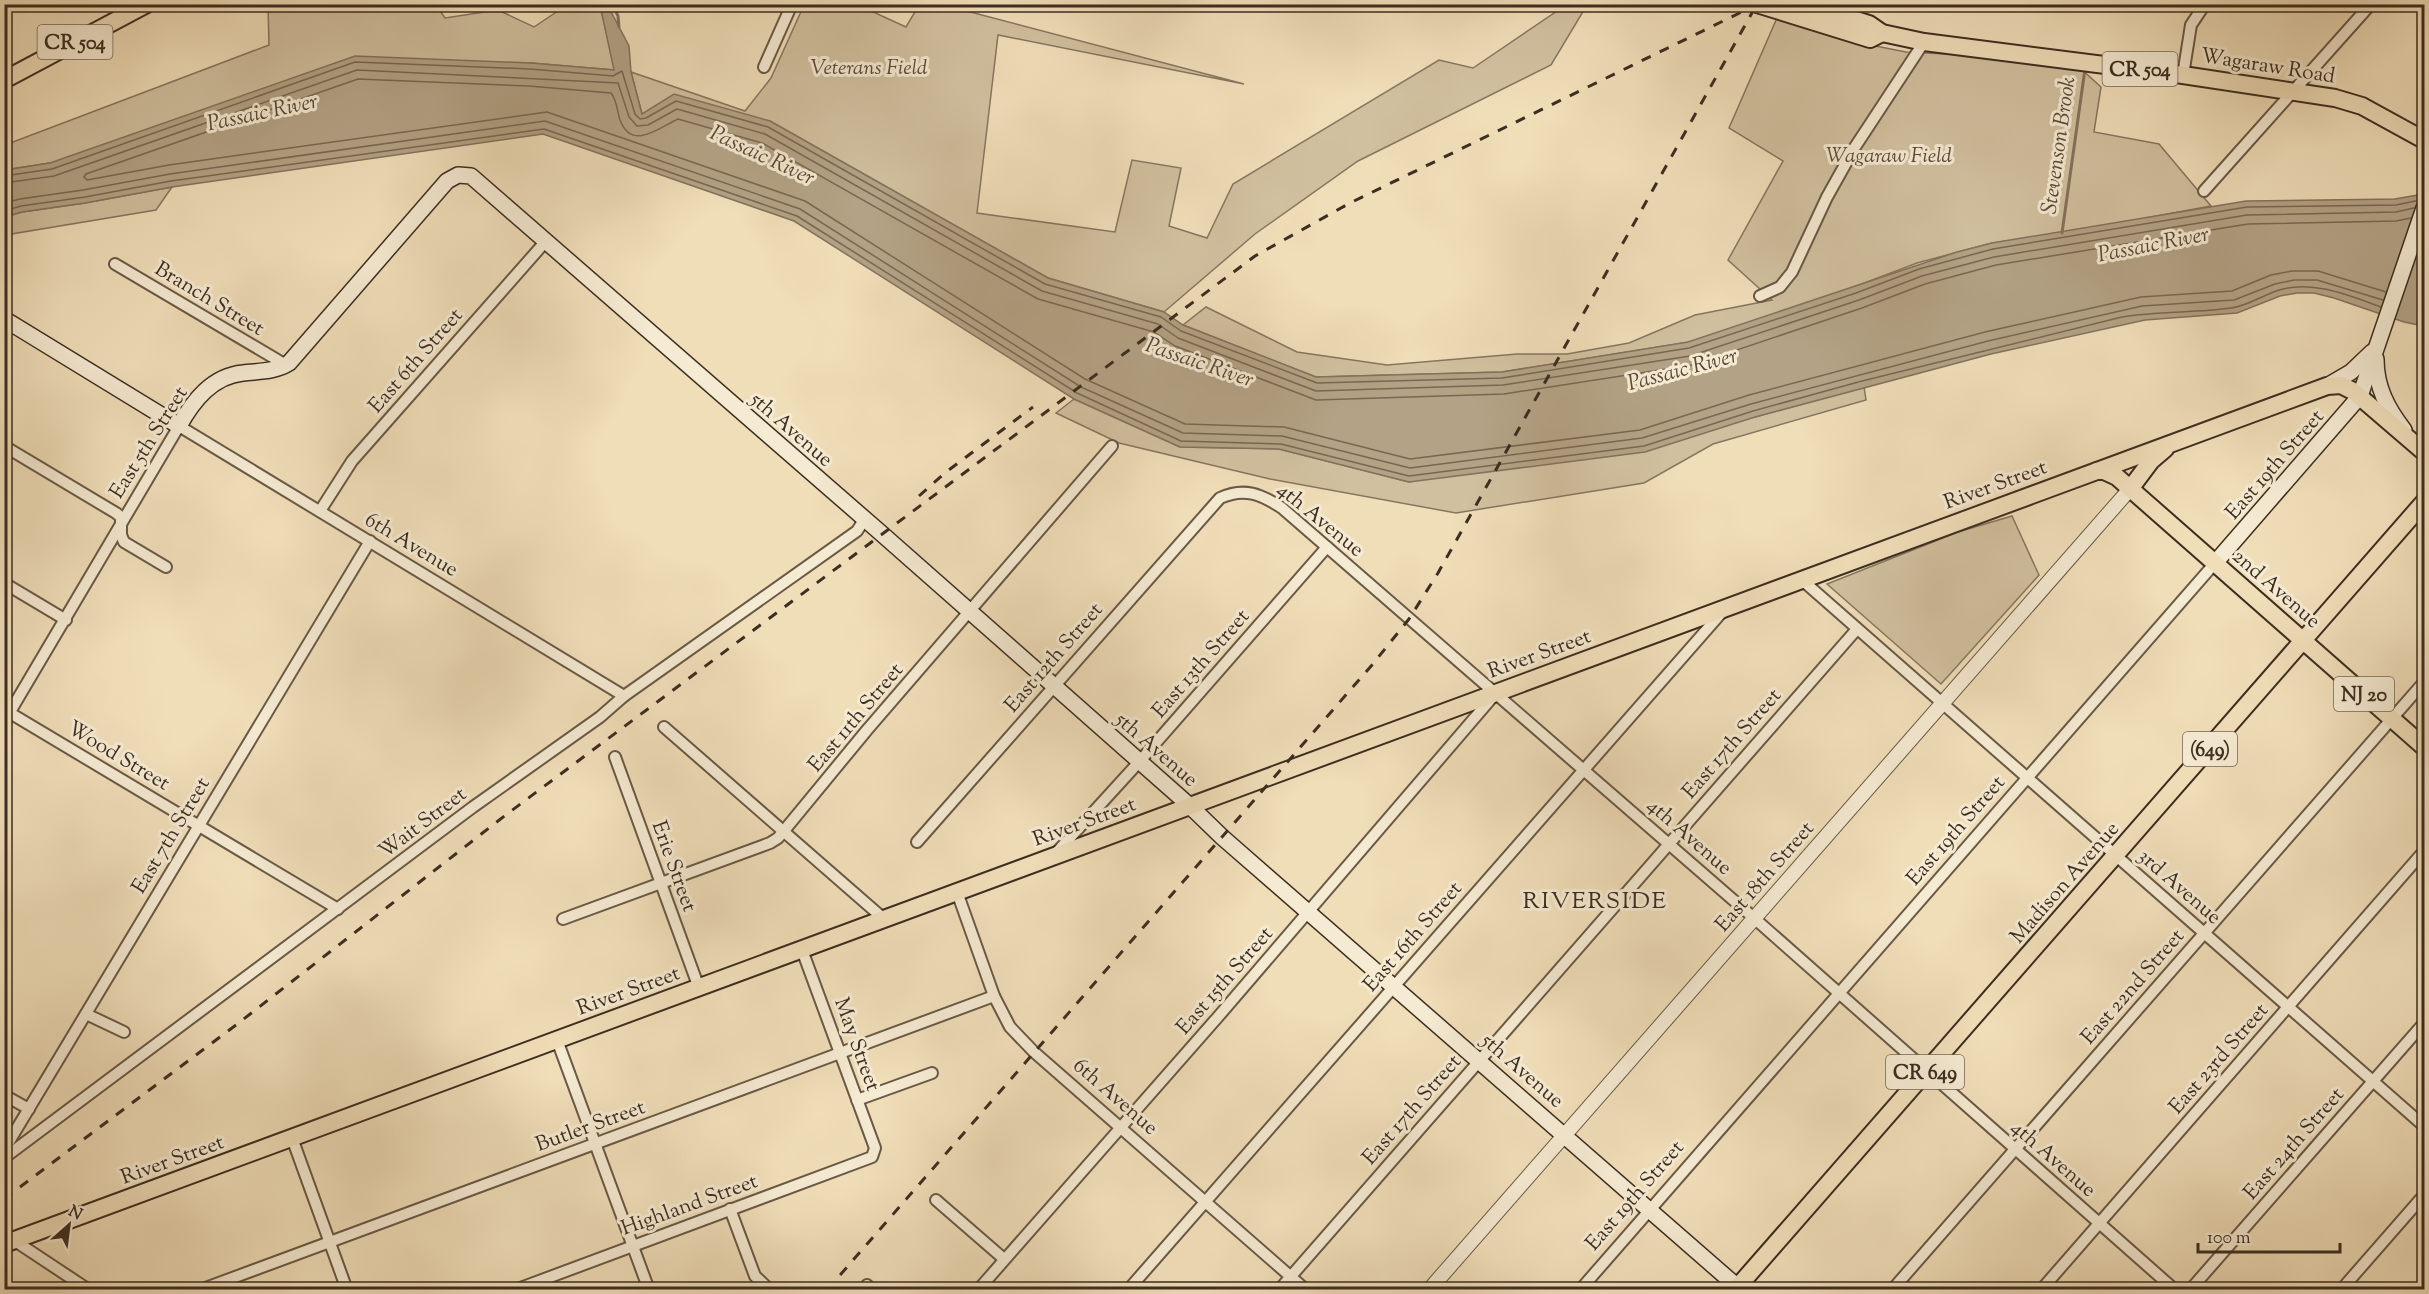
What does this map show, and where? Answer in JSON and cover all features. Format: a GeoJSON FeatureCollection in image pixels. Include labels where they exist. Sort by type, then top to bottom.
{"type":"FeatureCollection","features":[{"type":"Feature","properties":{"kind":"main road","name":"CR 504"},"geometry":{"type":"LineString","coordinates":[[4,80],[147,4]]}},
{"type":"Feature","properties":{"kind":"main road","name":"Wagaraw Road"},"geometry":{"type":"LineString","coordinates":[[1757,4],[1870,39],[1882,33]]}},
{"type":"Feature","properties":{"kind":"main road","name":"Wagaraw Road"},"geometry":{"type":"LineString","coordinates":[[1806,4],[1869,24],[1882,33],[1924,42],[2183,75],[2349,101],[2375,112],[2424,140]]}},
{"type":"Feature","properties":{"kind":"main road"},"geometry":{"type":"LineString","coordinates":[[286,365],[454,176],[464,174],[471,176],[546,241]]}},
{"type":"Feature","properties":{"kind":"main road"},"geometry":{"type":"LineString","coordinates":[[2360,396],[2424,208]]}},
{"type":"Feature","properties":{"kind":"main road","name":"5th Avenue"},"geometry":{"type":"LineString","coordinates":[[546,241],[1738,1289]]}},
{"type":"Feature","properties":{"kind":"main road"},"geometry":{"type":"LineString","coordinates":[[4,319],[179,426]]}},
{"type":"Feature","properties":{"kind":"main road"},"geometry":{"type":"LineString","coordinates":[[2378,344],[2376,371],[2381,394],[2394,416],[2423,451]]}},
{"type":"Feature","properties":{"kind":"main road","name":"River Street"},"geometry":{"type":"LineString","coordinates":[[10,1242],[2327,386],[2360,365],[2378,344]]}},
{"type":"Feature","properties":{"kind":"main road","name":"East 5th Street"},"geometry":{"type":"LineString","coordinates":[[179,426],[195,400],[219,381],[240,373],[269,371],[286,365]]}},
{"type":"Feature","properties":{"kind":"main road"},"geometry":{"type":"LineString","coordinates":[[2327,386],[2341,385],[2360,396],[2423,451]]}},
{"type":"Feature","properties":{"kind":"main road","name":"East 19th Street"},"geometry":{"type":"LineString","coordinates":[[2215,563],[2360,396]]}},
{"type":"Feature","properties":{"kind":"main road","name":"River Street"},"geometry":{"type":"LineString","coordinates":[[2130,489],[2151,461],[2178,440]]}},
{"type":"Feature","properties":{"kind":"main road","name":"2nd Avenue"},"geometry":{"type":"LineString","coordinates":[[2097,471],[2110,473],[2130,489],[2424,747]]}},
{"type":"Feature","properties":{"kind":"main road","name":"Madison Avenue"},"geometry":{"type":"LineString","coordinates":[[1738,1289],[2424,502]]}},
{"type":"Feature","properties":{"kind":"street"},"geometry":{"type":"LineString","coordinates":[[764,67],[792,4]]}},
{"type":"Feature","properties":{"kind":"street"},"geometry":{"type":"LineString","coordinates":[[2183,75],[2191,25],[2205,4]]}},
{"type":"Feature","properties":{"kind":"street"},"geometry":{"type":"LineString","coordinates":[[2204,191],[2371,4]]}},
{"type":"Feature","properties":{"kind":"street"},"geometry":{"type":"LineString","coordinates":[[1760,296],[1780,287],[1792,272],[1827,196],[1849,157],[1924,42]]}},
{"type":"Feature","properties":{"kind":"street","name":"East 6th Street"},"geometry":{"type":"LineString","coordinates":[[320,511],[352,461],[546,241]]}},
{"type":"Feature","properties":{"kind":"street","name":"Branch Street"},"geometry":{"type":"LineString","coordinates":[[115,264],[286,365]]}},
{"type":"Feature","properties":{"kind":"street","name":"6th Avenue"},"geometry":{"type":"LineString","coordinates":[[179,426],[624,696]]}},
{"type":"Feature","properties":{"kind":"street","name":"East 5th Street"},"geometry":{"type":"LineString","coordinates":[[6,715],[66,620],[179,426]]}},
{"type":"Feature","properties":{"kind":"street"},"geometry":{"type":"LineString","coordinates":[[4,446],[116,513],[121,517],[121,535],[124,542],[166,567]]}},
{"type":"Feature","properties":{"kind":"street","name":"East 11th Street"},"geometry":{"type":"LineString","coordinates":[[563,919],[770,843],[784,831],[867,729],[970,613],[1112,446]]}},
{"type":"Feature","properties":{"kind":"street","name":"East 18th Street"},"geometry":{"type":"LineString","coordinates":[[1429,1290],[2130,489]]}},
{"type":"Feature","properties":{"kind":"street","name":"4th Avenue"},"geometry":{"type":"LineString","coordinates":[[1220,498],[1240,492],[1252,492],[1263,495],[1282,508],[1754,918],[2175,1290]]}},
{"type":"Feature","properties":{"kind":"street","name":"East 12th Street"},"geometry":{"type":"LineString","coordinates":[[917,842],[1220,498]]}},
{"type":"Feature","properties":{"kind":"street","name":"Wait Street"},"geometry":{"type":"LineString","coordinates":[[4,1158],[473,807],[600,717],[624,696],[857,531],[864,520]]}},
{"type":"Feature","properties":{"kind":"street","name":"East 7th Street"},"geometry":{"type":"LineString","coordinates":[[4,1150],[370,540]]}},
{"type":"Feature","properties":{"kind":"street","name":"East 13th Street"},"geometry":{"type":"LineString","coordinates":[[1053,857],[1327,547]]}},
{"type":"Feature","properties":{"kind":"street","name":"East 19th Street"},"geometry":{"type":"LineString","coordinates":[[1580,1290],[2215,563]]}},
{"type":"Feature","properties":{"kind":"street","name":"3rd Avenue"},"geometry":{"type":"LineString","coordinates":[[1802,580],[2424,1126]]}},
{"type":"Feature","properties":{"kind":"street"},"geometry":{"type":"LineString","coordinates":[[4,583],[66,620]]}},
{"type":"Feature","properties":{"kind":"street","name":"East 16th Street"},"geometry":{"type":"LineString","coordinates":[[1128,1290],[1725,608]]}},
{"type":"Feature","properties":{"kind":"street","name":"East 17th Street"},"geometry":{"type":"LineString","coordinates":[[1279,1290],[1857,629]]}},
{"type":"Feature","properties":{"kind":"street","name":"East 22nd Street"},"geometry":{"type":"LineString","coordinates":[[1892,1290],[2424,682]]}},
{"type":"Feature","properties":{"kind":"street","name":"East 15th Street"},"geometry":{"type":"LineString","coordinates":[[978,1290],[1496,693]]}},
{"type":"Feature","properties":{"kind":"street","name":"Wood Street"},"geometry":{"type":"LineString","coordinates":[[6,715],[198,825],[338,909]]}},
{"type":"Feature","properties":{"kind":"street"},"geometry":{"type":"LineString","coordinates":[[664,727],[884,919]]}},
{"type":"Feature","properties":{"kind":"street","name":"Erie Street"},"geometry":{"type":"LineString","coordinates":[[615,757],[699,988]]}},
{"type":"Feature","properties":{"kind":"street","name":"East 23rd Street"},"geometry":{"type":"LineString","coordinates":[[2041,1290],[2424,851]]}},
{"type":"Feature","properties":{"kind":"street","name":"6th Avenue"},"geometry":{"type":"LineString","coordinates":[[957,892],[994,996],[1010,1027],[1034,1052],[1306,1290]]}},
{"type":"Feature","properties":{"kind":"street","name":"May Street"},"geometry":{"type":"LineString","coordinates":[[802,950],[875,1153]]}},
{"type":"Feature","properties":{"kind":"street","name":"Butler Street"},"geometry":{"type":"LineString","coordinates":[[200,1290],[994,996]]}},
{"type":"Feature","properties":{"kind":"street"},"geometry":{"type":"LineString","coordinates":[[86,1014],[123,1032]]}},
{"type":"Feature","properties":{"kind":"street","name":"East 24th Street"},"geometry":{"type":"LineString","coordinates":[[2190,1290],[2424,1023]]}},
{"type":"Feature","properties":{"kind":"street"},"geometry":{"type":"LineString","coordinates":[[557,1040],[649,1290]]}},
{"type":"Feature","properties":{"kind":"street"},"geometry":{"type":"LineString","coordinates":[[857,1100],[932,1072]]}},
{"type":"Feature","properties":{"kind":"street"},"geometry":{"type":"LineString","coordinates":[[4,1095],[29,1109]]}},
{"type":"Feature","properties":{"kind":"street"},"geometry":{"type":"LineString","coordinates":[[292,1138],[347,1290]]}},
{"type":"Feature","properties":{"kind":"street","name":"Highland Street"},"geometry":{"type":"LineString","coordinates":[[515,1290],[875,1153]]}},
{"type":"Feature","properties":{"kind":"street"},"geometry":{"type":"LineString","coordinates":[[2341,1290],[2424,1195]]}},
{"type":"Feature","properties":{"kind":"street"},"geometry":{"type":"LineString","coordinates":[[936,1200],[1004,1259]]}},
{"type":"Feature","properties":{"kind":"street"},"geometry":{"type":"LineString","coordinates":[[730,1209],[755,1276],[770,1290]]}},
{"type":"Feature","properties":{"kind":"street"},"geometry":{"type":"LineString","coordinates":[[10,1242],[89,1290]]}},
{"type":"Feature","properties":{"kind":"green space","name":"Veterans Field"},"geometry":{"type":"Polygon","coordinates":[[[940,4],[1244,84],[998,35],[977,213],[1115,232],[1132,160],[1181,168],[1169,226],[1207,238],[1233,184],[1439,60],[1473,68],[1566,5],[1587,5],[1551,65],[1358,161],[1255,234],[1164,312],[1048,278],[770,121],[642,114],[631,72],[745,111],[771,78],[804,5],[858,5],[906,27],[919,5],[940,4]]]}},
{"type":"Feature","properties":{"kind":"green space"},"geometry":{"type":"Polygon","coordinates":[[[268,5],[357,5],[357,9],[436,5],[445,18],[498,10],[534,27],[567,5],[600,5],[615,70],[531,63],[50,163],[5,170],[5,145],[269,45],[268,5]]]}},
{"type":"Feature","properties":{"kind":"green space","name":"Wagaraw Field"},"geometry":{"type":"Polygon","coordinates":[[[1777,18],[1845,40],[1906,52],[1987,56],[2080,68],[2101,87],[2094,132],[2159,144],[2211,206],[2070,232],[1992,243],[1917,263],[1696,341],[1502,372],[1316,377],[1183,325],[1206,307],[1297,352],[1387,365],[1517,354],[1567,354],[1629,343],[1695,315],[1772,300],[1728,260],[1783,161],[1729,128],[1777,18]]]}},
{"type":"Feature","properties":{"kind":"green space"},"geometry":{"type":"Polygon","coordinates":[[[172,187],[156,210],[5,235],[5,217],[22,212],[172,187]]]}},
{"type":"Feature","properties":{"kind":"green space"},"geometry":{"type":"Polygon","coordinates":[[[1864,387],[1866,400],[1713,444],[1644,483],[1456,513],[1270,479],[1119,443],[1056,413],[1074,399],[1180,447],[1279,449],[1409,482],[1755,417],[1864,387]]]}},
{"type":"Feature","properties":{"kind":"green space"},"geometry":{"type":"Polygon","coordinates":[[[2012,516],[2039,575],[1941,684],[1827,584],[1958,532],[2012,516]]]}},
{"type":"Feature","properties":{"kind":"water","name":"Passaic River"},"geometry":{"type":"Polygon","coordinates":[[[607,4],[629,46],[631,72],[642,114],[674,94],[770,121],[1048,278],[1164,312],[1183,325],[1316,377],[1502,372],[1688,342],[1957,252],[1992,243],[2246,201],[2395,199],[2424,194],[2424,326],[2404,322],[2334,298],[2314,293],[2297,293],[2280,296],[2237,313],[2145,320],[1991,354],[1755,417],[1645,452],[1409,482],[1279,449],[1180,447],[1074,399],[794,221],[543,134],[172,187],[22,212],[5,217],[5,170],[50,163],[355,56],[531,63],[614,70],[600,5],[607,4]]]}},
{"type":"Feature","properties":{"kind":"waterway"},"geometry":{"type":"LineString","coordinates":[[612,4],[618,16],[619,27]]}},
{"type":"Feature","properties":{"kind":"waterway","name":"Stevenson Brook"},"geometry":{"type":"LineString","coordinates":[[2062,233],[2085,69]]}},
{"type":"Feature","properties":{"kind":"railway"},"geometry":{"type":"LineString","coordinates":[[827,1290],[1372,665],[1409,619],[1438,573],[1757,4]]}},
{"type":"Feature","properties":{"kind":"railway"},"geometry":{"type":"LineString","coordinates":[[4,1199],[236,1025],[507,814],[1255,256],[1350,203],[1758,4]]}},
{"type":"Feature","properties":{"kind":"railway"},"geometry":{"type":"LineString","coordinates":[[919,496],[946,472],[1033,407]]}},
{"type":"Feature","properties":{"kind":"district","name":"RIVERSIDE"},"geometry":{"type":"Point","coordinates":[1595,900]}}]}
